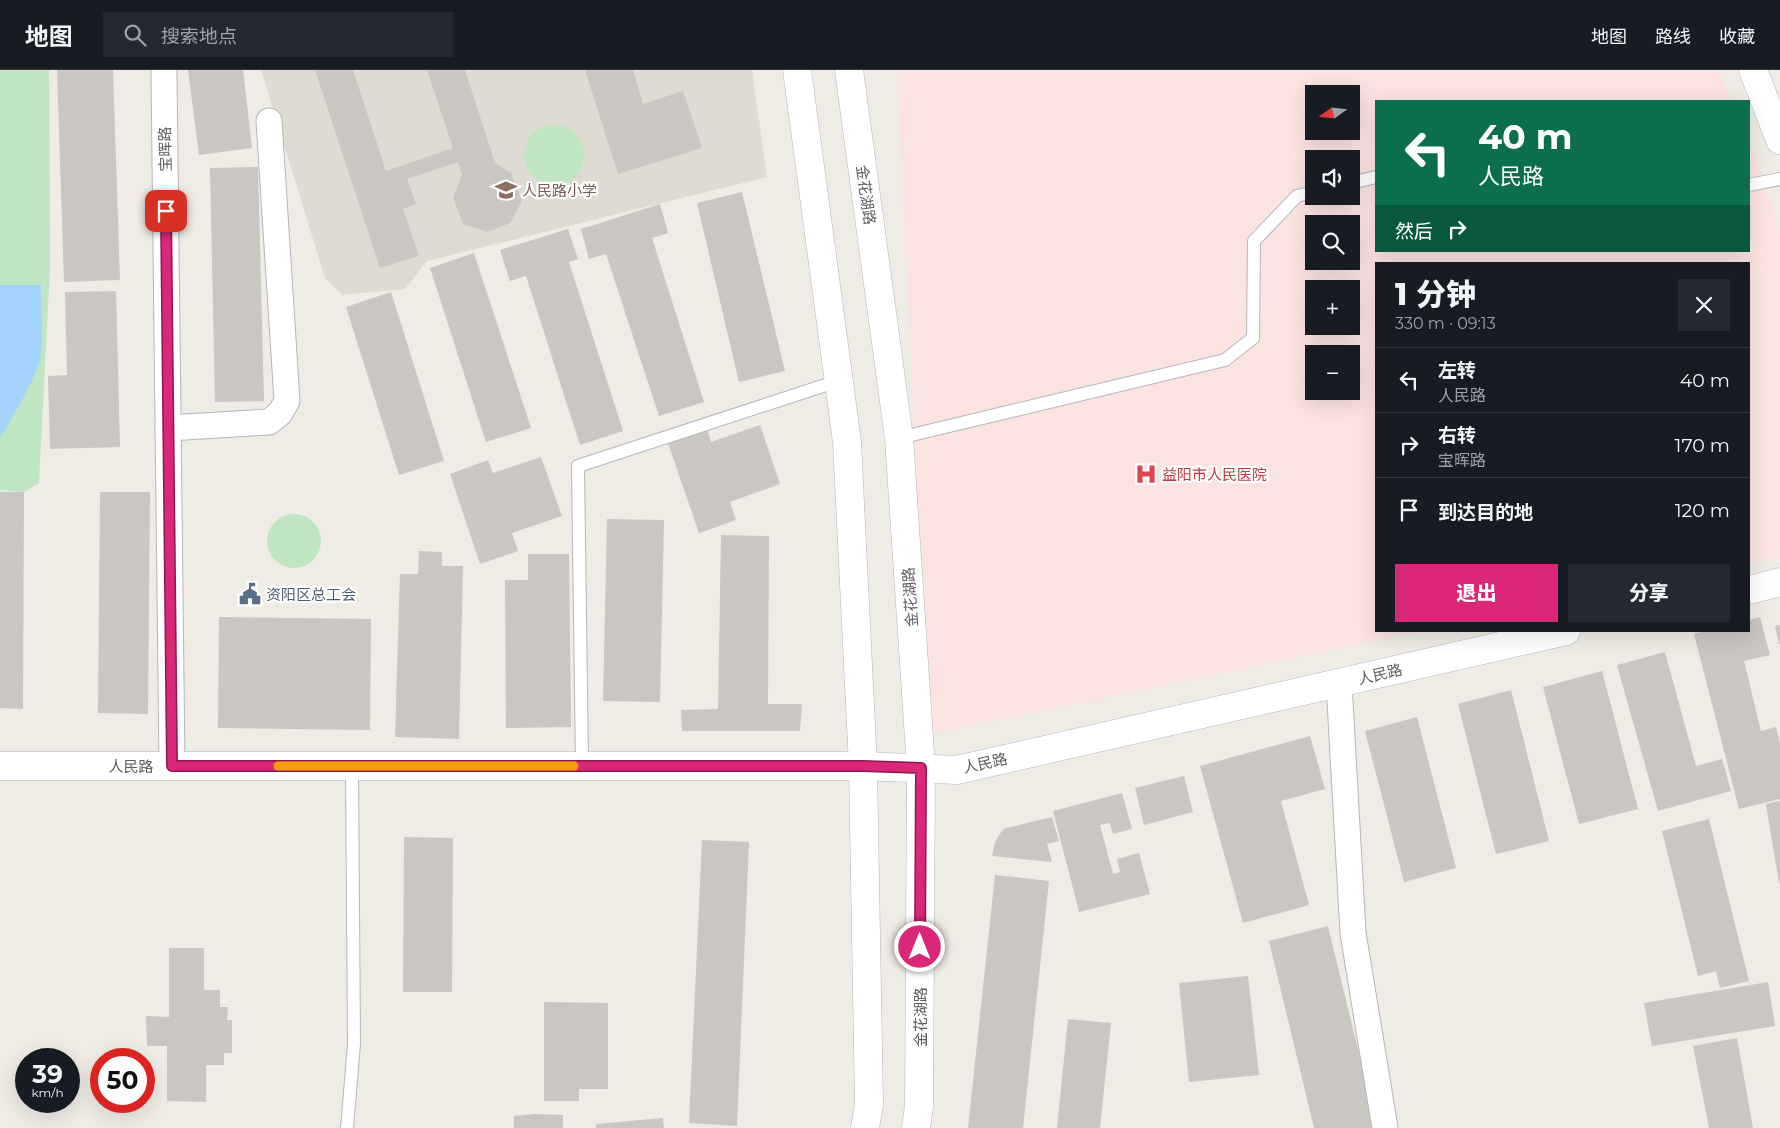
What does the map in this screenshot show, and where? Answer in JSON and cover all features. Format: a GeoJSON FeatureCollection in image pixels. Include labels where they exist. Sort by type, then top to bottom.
{"type":"FeatureCollection","features":[{"type":"Feature","properties":{"kind":"main road"},"geometry":{"type":"LineString","coordinates":[[797,70],[847,442],[863,766],[869,1104],[865,1128]]}},
{"type":"Feature","properties":{"kind":"main road","name":"金花湖路"},"geometry":{"type":"LineString","coordinates":[[849,70],[899,438],[921,768],[919,1106],[916,1128]]}},
{"type":"Feature","properties":{"kind":"main road"},"geometry":{"type":"LineString","coordinates":[[1753,70],[1780,140]]}},
{"type":"Feature","properties":{"kind":"main road"},"geometry":{"type":"LineString","coordinates":[[1750,590],[1780,582]]}},
{"type":"Feature","properties":{"kind":"main road","name":"人民路"},"geometry":{"type":"LineString","coordinates":[[0,766],[863,766],[957,770],[1562,632]]}},
{"type":"Feature","properties":{"kind":"street","name":"宝晖路"},"geometry":{"type":"LineString","coordinates":[[164,73],[172,766]]}},
{"type":"Feature","properties":{"kind":"street"},"geometry":{"type":"LineString","coordinates":[[168,428],[269,422],[280,413],[286,401],[268,121]]}},
{"type":"Feature","properties":{"kind":"street"},"geometry":{"type":"LineString","coordinates":[[1339,683],[1353,933],[1385,1128]]}},
{"type":"Feature","properties":{"kind":"lane"},"geometry":{"type":"LineString","coordinates":[[1360,181],[1375,177]]}},
{"type":"Feature","properties":{"kind":"lane"},"geometry":{"type":"LineString","coordinates":[[1750,185],[1780,179]]}},
{"type":"Feature","properties":{"kind":"lane"},"geometry":{"type":"LineString","coordinates":[[899,438],[1225,360],[1253,338],[1254,241],[1297,196],[1305,194]]}},
{"type":"Feature","properties":{"kind":"lane"},"geometry":{"type":"LineString","coordinates":[[582,766],[578,466],[838,381]]}},
{"type":"Feature","properties":{"kind":"lane"},"geometry":{"type":"LineString","coordinates":[[347,1128],[354,1044],[352,766]]}},
{"type":"Feature","properties":{"kind":"shaded area","name":"人民路小学"},"geometry":{"type":"Polygon","coordinates":[[[261,70],[752,70],[767,177],[427,261],[405,289],[342,295],[325,278],[261,70]]]}},
{"type":"Feature","properties":{"kind":"shaded area","name":"益阳市人民医院"},"geometry":{"type":"Polygon","coordinates":[[[897,70],[1718,70],[1732,100],[1375,100],[1375,252],[1750,252],[1750,144],[1780,229],[1780,557],[1750,563],[1750,262],[1375,262],[1375,632],[1419,632],[929,735],[897,70]]]}},
{"type":"Feature","properties":{"kind":"green space"},"geometry":{"type":"Polygon","coordinates":[[[0,70],[49,70],[50,267],[39,483],[24,492],[0,490],[0,70]]]}},
{"type":"Feature","properties":{"kind":"green space"},"geometry":{"type":"Polygon","coordinates":[[[554,125],[571,130],[579,138],[584,155],[579,172],[571,180],[554,185],[537,180],[529,172],[524,155],[529,138],[537,130],[554,125]]]}},
{"type":"Feature","properties":{"kind":"green space"},"geometry":{"type":"Polygon","coordinates":[[[289,514],[299,514],[309,518],[317,526],[321,541],[317,556],[309,564],[299,568],[289,568],[279,564],[271,556],[267,546],[267,536],[271,526],[279,518],[289,514]]]}},
{"type":"Feature","properties":{"kind":"water"},"geometry":{"type":"Polygon","coordinates":[[[0,285],[41,285],[42,326],[41,351],[36,371],[25,395],[0,438],[0,285]]]}},
{"type":"Feature","properties":{"kind":"building"},"geometry":{"type":"Polygon","coordinates":[[[57,70],[113,70],[120,280],[64,282],[57,70]]]}},
{"type":"Feature","properties":{"kind":"building"},"geometry":{"type":"Polygon","coordinates":[[[188,70],[243,70],[252,148],[199,155],[188,70]]]}},
{"type":"Feature","properties":{"kind":"building"},"geometry":{"type":"Polygon","coordinates":[[[315,70],[353,70],[386,171],[453,148],[427,70],[465,70],[495,163],[511,173],[522,201],[510,223],[488,232],[463,224],[453,197],[462,176],[458,162],[407,179],[416,204],[403,209],[419,256],[380,268],[315,70]]]}},
{"type":"Feature","properties":{"kind":"building"},"geometry":{"type":"Polygon","coordinates":[[[585,70],[633,70],[643,104],[683,91],[702,148],[618,174],[585,70]]]}},
{"type":"Feature","properties":{"kind":"building"},"geometry":{"type":"Polygon","coordinates":[[[258,167],[264,401],[215,402],[210,168],[258,167]]]}},
{"type":"Feature","properties":{"kind":"building"},"geometry":{"type":"Polygon","coordinates":[[[742,192],[785,371],[739,382],[697,203],[742,192]]]}},
{"type":"Feature","properties":{"kind":"building"},"geometry":{"type":"Polygon","coordinates":[[[660,204],[668,233],[652,238],[704,402],[659,416],[606,254],[589,259],[581,229],[660,204]]]}},
{"type":"Feature","properties":{"kind":"building"},"geometry":{"type":"Polygon","coordinates":[[[568,229],[578,259],[569,262],[623,431],[580,445],[526,276],[510,281],[500,250],[568,229]]]}},
{"type":"Feature","properties":{"kind":"building"},"geometry":{"type":"Polygon","coordinates":[[[474,253],[531,428],[486,442],[430,268],[474,253]]]}},
{"type":"Feature","properties":{"kind":"building"},"geometry":{"type":"Polygon","coordinates":[[[116,291],[120,447],[50,449],[48,376],[67,375],[65,292],[116,291]]]}},
{"type":"Feature","properties":{"kind":"building"},"geometry":{"type":"Polygon","coordinates":[[[391,292],[444,461],[399,475],[346,307],[391,292]]]}},
{"type":"Feature","properties":{"kind":"building"},"geometry":{"type":"Polygon","coordinates":[[[760,425],[780,484],[730,502],[736,520],[699,533],[668,443],[707,429],[711,442],[760,425]]]}},
{"type":"Feature","properties":{"kind":"building"},"geometry":{"type":"Polygon","coordinates":[[[541,457],[562,516],[512,533],[518,551],[480,564],[450,474],[488,460],[493,473],[541,457]]]}},
{"type":"Feature","properties":{"kind":"building"},"geometry":{"type":"Polygon","coordinates":[[[0,492],[24,492],[23,709],[0,708],[0,492]]]}},
{"type":"Feature","properties":{"kind":"building"},"geometry":{"type":"Polygon","coordinates":[[[100,492],[150,492],[148,714],[98,713],[100,492]]]}},
{"type":"Feature","properties":{"kind":"building"},"geometry":{"type":"Polygon","coordinates":[[[607,519],[664,520],[660,702],[603,701],[607,519]]]}},
{"type":"Feature","properties":{"kind":"building"},"geometry":{"type":"Polygon","coordinates":[[[721,535],[769,536],[768,704],[802,704],[800,731],[682,731],[681,710],[718,709],[721,535]]]}},
{"type":"Feature","properties":{"kind":"building"},"geometry":{"type":"Polygon","coordinates":[[[419,551],[442,552],[442,566],[463,566],[459,739],[395,737],[400,574],[418,574],[419,551]]]}},
{"type":"Feature","properties":{"kind":"building"},"geometry":{"type":"Polygon","coordinates":[[[528,554],[569,554],[571,727],[506,728],[505,580],[528,580],[528,554]]]}},
{"type":"Feature","properties":{"kind":"building"},"geometry":{"type":"Polygon","coordinates":[[[219,617],[371,619],[370,730],[218,728],[219,617]]]}},
{"type":"Feature","properties":{"kind":"building"},"geometry":{"type":"Polygon","coordinates":[[[1760,617],[1770,655],[1744,661],[1761,731],[1776,727],[1780,744],[1780,799],[1739,809],[1694,634],[1701,632],[1750,632],[1750,620],[1760,617]]]}},
{"type":"Feature","properties":{"kind":"building"},"geometry":{"type":"Polygon","coordinates":[[[1780,625],[1780,644],[1779,644],[1775,626],[1780,625]]]}},
{"type":"Feature","properties":{"kind":"building"},"geometry":{"type":"Polygon","coordinates":[[[1665,652],[1696,766],[1722,759],[1731,791],[1658,811],[1617,665],[1665,652]]]}},
{"type":"Feature","properties":{"kind":"building"},"geometry":{"type":"Polygon","coordinates":[[[1602,671],[1638,809],[1579,824],[1543,687],[1602,671]]]}},
{"type":"Feature","properties":{"kind":"building"},"geometry":{"type":"Polygon","coordinates":[[[1511,690],[1549,841],[1496,854],[1458,704],[1511,690]]]}},
{"type":"Feature","properties":{"kind":"building"},"geometry":{"type":"Polygon","coordinates":[[[1417,717],[1456,868],[1404,882],[1365,731],[1417,717]]]}},
{"type":"Feature","properties":{"kind":"building"},"geometry":{"type":"Polygon","coordinates":[[[1310,736],[1325,789],[1281,801],[1309,905],[1243,923],[1200,766],[1310,736]]]}},
{"type":"Feature","properties":{"kind":"building"},"geometry":{"type":"Polygon","coordinates":[[[1184,776],[1193,812],[1144,825],[1135,788],[1184,776]]]}},
{"type":"Feature","properties":{"kind":"building"},"geometry":{"type":"Polygon","coordinates":[[[1122,793],[1132,829],[1113,834],[1110,823],[1100,825],[1113,874],[1120,872],[1117,859],[1139,853],[1150,894],[1079,912],[1053,811],[1122,793]]]}},
{"type":"Feature","properties":{"kind":"building"},"geometry":{"type":"Polygon","coordinates":[[[1780,801],[1780,883],[1779,883],[1766,804],[1780,801]]]}},
{"type":"Feature","properties":{"kind":"building"},"geometry":{"type":"Polygon","coordinates":[[[1052,817],[1059,841],[1047,844],[1052,862],[992,856],[995,842],[1003,829],[1052,817]]]}},
{"type":"Feature","properties":{"kind":"building"},"geometry":{"type":"Polygon","coordinates":[[[1709,819],[1749,981],[1720,988],[1716,971],[1698,976],[1662,831],[1709,819]]]}},
{"type":"Feature","properties":{"kind":"building"},"geometry":{"type":"Polygon","coordinates":[[[404,837],[453,838],[452,992],[403,992],[404,837]]]}},
{"type":"Feature","properties":{"kind":"building"},"geometry":{"type":"Polygon","coordinates":[[[702,840],[749,842],[737,1126],[689,1123],[702,840]]]}},
{"type":"Feature","properties":{"kind":"building"},"geometry":{"type":"Polygon","coordinates":[[[995,875],[1049,881],[1023,1128],[968,1128],[995,875]]]}},
{"type":"Feature","properties":{"kind":"building"},"geometry":{"type":"Polygon","coordinates":[[[1328,926],[1377,1128],[1314,1128],[1269,941],[1328,926]]]}},
{"type":"Feature","properties":{"kind":"building"},"geometry":{"type":"Polygon","coordinates":[[[169,948],[204,948],[204,990],[220,990],[220,1007],[228,1007],[227,1020],[232,1020],[232,1053],[224,1053],[224,1065],[206,1065],[206,1102],[167,1101],[167,1046],[147,1046],[146,1016],[169,1017],[169,948]]]}},
{"type":"Feature","properties":{"kind":"building"},"geometry":{"type":"Polygon","coordinates":[[[1248,976],[1259,1075],[1189,1082],[1179,983],[1248,976]]]}},
{"type":"Feature","properties":{"kind":"building"},"geometry":{"type":"Polygon","coordinates":[[[1768,982],[1775,1026],[1652,1046],[1644,1003],[1768,982]]]}},
{"type":"Feature","properties":{"kind":"building"},"geometry":{"type":"Polygon","coordinates":[[[544,1002],[608,1003],[608,1089],[579,1089],[579,1101],[544,1101],[544,1002]]]}},
{"type":"Feature","properties":{"kind":"building"},"geometry":{"type":"Polygon","coordinates":[[[1068,1019],[1111,1023],[1100,1128],[1057,1128],[1068,1019]]]}},
{"type":"Feature","properties":{"kind":"building"},"geometry":{"type":"Polygon","coordinates":[[[1737,1038],[1753,1128],[1709,1128],[1693,1046],[1737,1038]]]}},
{"type":"Feature","properties":{"kind":"building"},"geometry":{"type":"Polygon","coordinates":[[[535,1114],[563,1115],[563,1128],[514,1128],[514,1116],[535,1114]]]}},
{"type":"Feature","properties":{"kind":"building"},"geometry":{"type":"Polygon","coordinates":[[[663,1118],[664,1128],[596,1128],[596,1124],[663,1118]]]}},
{"type":"Feature","properties":{"kind":"slow traffic"},"geometry":{"type":"LineString","coordinates":[[278,766],[574,766]]}},
{"type":"Feature","properties":{"kind":"place","name":"人民路小学"},"geometry":{"type":"Point","coordinates":[506,190]}},
{"type":"Feature","properties":{"kind":"place","name":"益阳市人民医院"},"geometry":{"type":"Point","coordinates":[1146,474]}},
{"type":"Feature","properties":{"kind":"place","name":"资阳区总工会"},"geometry":{"type":"Point","coordinates":[250,594]}},
{"type":"Feature","properties":{"kind":"route"},"geometry":{"type":"LineString","coordinates":[[166,211],[172,766],[863,766],[921,768],[920,947]]}}]}
